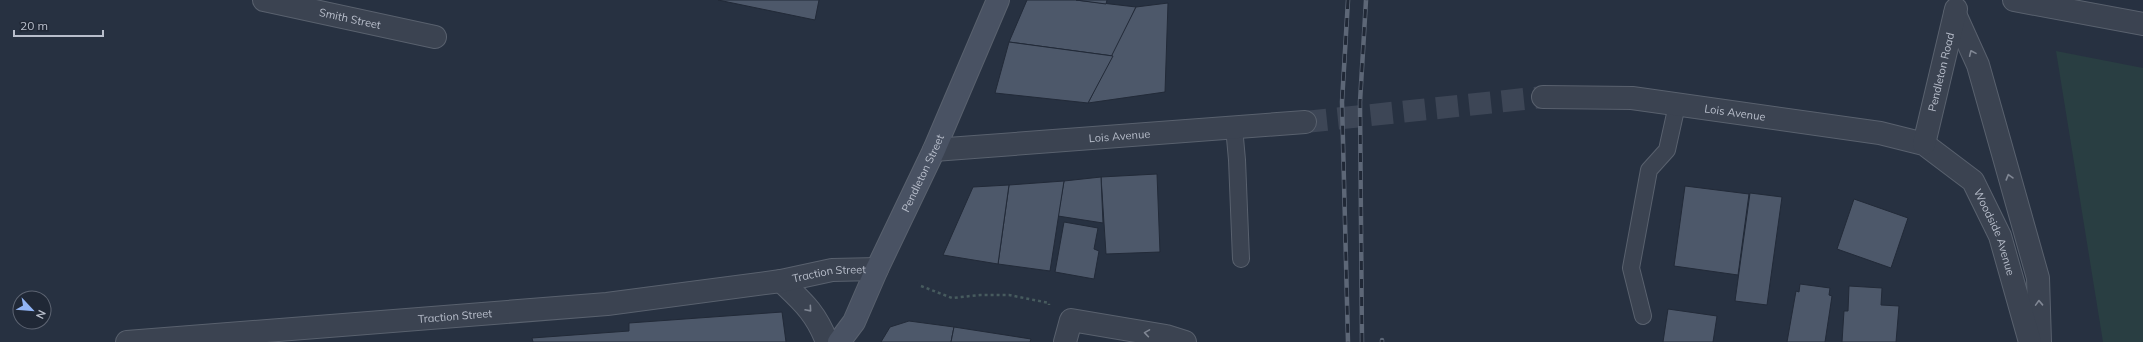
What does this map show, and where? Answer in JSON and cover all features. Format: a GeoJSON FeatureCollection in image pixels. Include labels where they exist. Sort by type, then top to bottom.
{"type":"FeatureCollection","features":[{"type":"Feature","properties":{"kind":"main road","name":"Pendleton Street"},"geometry":{"type":"LineString","coordinates":[[839,342],[854,322],[877,269],[934,150],[998,0]]}},
{"type":"Feature","properties":{"kind":"street","name":"Smith Street"},"geometry":{"type":"LineString","coordinates":[[264,0],[435,37]]}},
{"type":"Feature","properties":{"kind":"street"},"geometry":{"type":"LineString","coordinates":[[2014,0],[2143,24]]}},
{"type":"Feature","properties":{"kind":"street"},"geometry":{"type":"LineString","coordinates":[[1957,7],[1978,64],[2038,278],[2040,342]]}},
{"type":"Feature","properties":{"kind":"street","name":"Pendleton Road"},"geometry":{"type":"LineString","coordinates":[[1924,144],[1957,7]]}},
{"type":"Feature","properties":{"kind":"street","name":"Lois Avenue"},"geometry":{"type":"LineString","coordinates":[[1543,97],[1632,98],[1880,133],[1924,144]]}},
{"type":"Feature","properties":{"kind":"street","name":"Lois Avenue"},"geometry":{"type":"LineString","coordinates":[[934,150],[1305,122]]}},
{"type":"Feature","properties":{"kind":"street","name":"Woodside Avenue"},"geometry":{"type":"LineString","coordinates":[[1924,144],[1972,180],[2000,236],[2030,342]]}},
{"type":"Feature","properties":{"kind":"street","name":"Traction Street"},"geometry":{"type":"LineString","coordinates":[[127,342],[607,304],[781,281],[832,270],[877,269]]}},
{"type":"Feature","properties":{"kind":"street","name":"Traction Street"},"geometry":{"type":"LineString","coordinates":[[781,281],[811,310],[821,325],[827,342]]}},
{"type":"Feature","properties":{"kind":"street"},"geometry":{"type":"LineString","coordinates":[[1065,342],[1071,320],[1166,336],[1185,342]]}},
{"type":"Feature","properties":{"kind":"lane"},"geometry":{"type":"LineString","coordinates":[[1643,316],[1631,268],[1649,170],[1668,150],[1678,105]]}},
{"type":"Feature","properties":{"kind":"lane"},"geometry":{"type":"LineString","coordinates":[[1234,128],[1242,259]]}},
{"type":"Feature","properties":{"kind":"path"},"geometry":{"type":"LineString","coordinates":[[921,286],[952,298],[980,295],[1009,295],[1032,299],[1049,303],[1048,310]]}},
{"type":"Feature","properties":{"kind":"green space"},"geometry":{"type":"Polygon","coordinates":[[[2056,51],[2143,68],[2143,342],[2103,342],[2056,51]]]}},
{"type":"Feature","properties":{"kind":"building"},"geometry":{"type":"Polygon","coordinates":[[[718,0],[819,0],[815,20],[718,0]]]}},
{"type":"Feature","properties":{"kind":"building"},"geometry":{"type":"Polygon","coordinates":[[[1027,0],[1076,0],[1136,7],[1113,56],[1009,42],[1027,0]]]}},
{"type":"Feature","properties":{"kind":"building"},"geometry":{"type":"Polygon","coordinates":[[[1076,0],[1107,0],[1106,4],[1076,0]]]}},
{"type":"Feature","properties":{"kind":"building"},"geometry":{"type":"Polygon","coordinates":[[[1168,3],[1165,92],[1088,103],[1136,7],[1168,3]]]}},
{"type":"Feature","properties":{"kind":"building"},"geometry":{"type":"Polygon","coordinates":[[[1009,42],[1113,56],[1088,103],[995,93],[1009,42]]]}},
{"type":"Feature","properties":{"kind":"building"},"geometry":{"type":"Polygon","coordinates":[[[1157,174],[1160,252],[1106,254],[1101,177],[1157,174]]]}},
{"type":"Feature","properties":{"kind":"building"},"geometry":{"type":"Polygon","coordinates":[[[1101,177],[1103,223],[1058,216],[1064,181],[1101,177]]]}},
{"type":"Feature","properties":{"kind":"building"},"geometry":{"type":"Polygon","coordinates":[[[1064,181],[1050,271],[998,264],[1009,185],[1064,181]]]}},
{"type":"Feature","properties":{"kind":"building"},"geometry":{"type":"Polygon","coordinates":[[[1009,185],[998,264],[943,255],[973,187],[1009,185]]]}},
{"type":"Feature","properties":{"kind":"building"},"geometry":{"type":"Polygon","coordinates":[[[1685,186],[1749,194],[1738,275],[1674,266],[1685,186]]]}},
{"type":"Feature","properties":{"kind":"building"},"geometry":{"type":"Polygon","coordinates":[[[1750,193],[1782,197],[1767,305],[1735,301],[1750,193]]]}},
{"type":"Feature","properties":{"kind":"building"},"geometry":{"type":"Polygon","coordinates":[[[1854,199],[1908,218],[1891,268],[1837,249],[1854,199]]]}},
{"type":"Feature","properties":{"kind":"building"},"geometry":{"type":"Polygon","coordinates":[[[1064,222],[1098,228],[1094,249],[1099,251],[1094,279],[1055,272],[1064,222]]]}},
{"type":"Feature","properties":{"kind":"building"},"geometry":{"type":"Polygon","coordinates":[[[1800,284],[1830,288],[1829,295],[1832,296],[1825,342],[1787,342],[1796,291],[1799,292],[1800,284]]]}},
{"type":"Feature","properties":{"kind":"building"},"geometry":{"type":"Polygon","coordinates":[[[1849,286],[1882,288],[1881,305],[1899,306],[1896,342],[1842,342],[1844,311],[1848,311],[1849,286]]]}},
{"type":"Feature","properties":{"kind":"building"},"geometry":{"type":"Polygon","coordinates":[[[1668,309],[1717,316],[1713,342],[1663,342],[1668,309]]]}},
{"type":"Feature","properties":{"kind":"building"},"geometry":{"type":"Polygon","coordinates":[[[782,312],[786,342],[533,342],[532,338],[629,331],[629,323],[782,312]]]}},
{"type":"Feature","properties":{"kind":"building"},"geometry":{"type":"Polygon","coordinates":[[[909,321],[954,327],[951,342],[881,342],[890,327],[909,321]]]}},
{"type":"Feature","properties":{"kind":"building"},"geometry":{"type":"Polygon","coordinates":[[[954,327],[1031,339],[1030,342],[951,342],[954,327]]]}},
{"type":"Feature","properties":{"kind":"tunnel"},"geometry":{"type":"LineString","coordinates":[[1305,122],[1543,97]]}},
{"type":"Feature","properties":{"kind":"railway"},"geometry":{"type":"LineString","coordinates":[[1348,0],[1342,102],[1348,342]]}},
{"type":"Feature","properties":{"kind":"railway"},"geometry":{"type":"LineString","coordinates":[[1362,342],[1360,102],[1366,0]]}}]}
